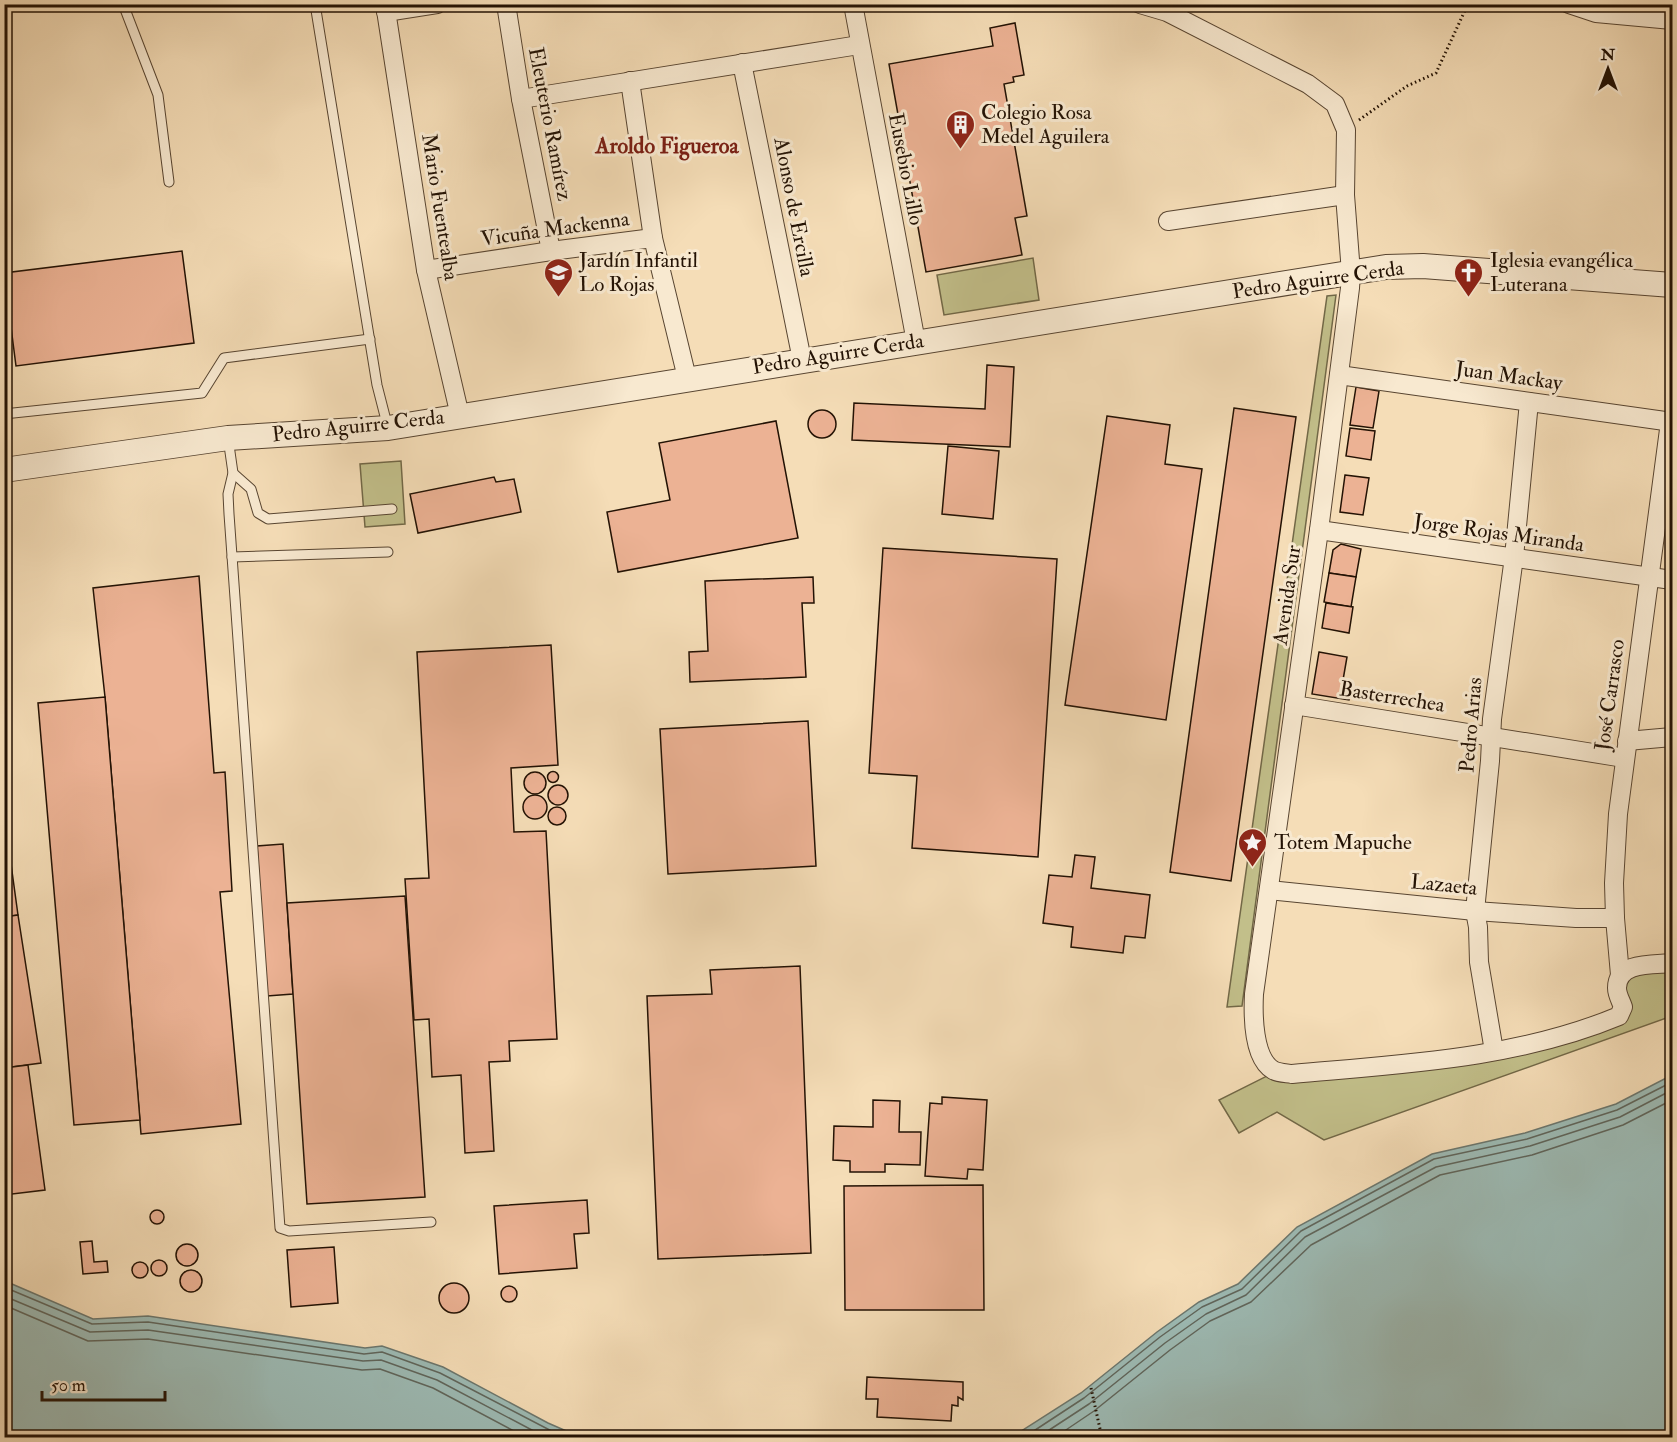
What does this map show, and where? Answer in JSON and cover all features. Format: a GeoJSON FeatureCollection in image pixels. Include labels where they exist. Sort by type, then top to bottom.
{"type":"FeatureCollection","features":[{"type":"Feature","properties":{"kind":"street"},"geometry":{"type":"LineString","coordinates":[[386,8],[437,4]]}},
{"type":"Feature","properties":{"kind":"street","name":"Eleuterio Ramírez"},"geometry":{"type":"LineString","coordinates":[[506,4],[521,99],[551,251]]}},
{"type":"Feature","properties":{"kind":"street","name":"Eusebio Lillo"},"geometry":{"type":"LineString","coordinates":[[853,4],[916,342]]}},
{"type":"Feature","properties":{"kind":"street"},"geometry":{"type":"LineString","coordinates":[[1140,4],[1167,12],[1308,84],[1335,104],[1346,130]]}},
{"type":"Feature","properties":{"kind":"street"},"geometry":{"type":"LineString","coordinates":[[1569,4],[1596,13],[1647,11],[1672,20]]}},
{"type":"Feature","properties":{"kind":"street","name":"Mario Fuentealba"},"geometry":{"type":"LineString","coordinates":[[386,8],[426,270],[460,416]]}},
{"type":"Feature","properties":{"kind":"street"},"geometry":{"type":"LineString","coordinates":[[521,99],[859,45]]}},
{"type":"Feature","properties":{"kind":"street","name":"Alonso de Ercilla"},"geometry":{"type":"LineString","coordinates":[[742,63],[802,360]]}},
{"type":"Feature","properties":{"kind":"street"},"geometry":{"type":"LineString","coordinates":[[630,81],[653,238],[687,378]]}},
{"type":"Feature","properties":{"kind":"street","name":"Avenida Sur"},"geometry":{"type":"LineString","coordinates":[[1346,130],[1345,195],[1351,273],[1319,531],[1254,1006],[1256,1035],[1266,1064],[1275,1072],[1292,1074],[1440,1060],[1494,1051]]}},
{"type":"Feature","properties":{"kind":"street"},"geometry":{"type":"LineString","coordinates":[[1168,221],[1345,195]]}},
{"type":"Feature","properties":{"kind":"street","name":"Vicuña Mackenna"},"geometry":{"type":"LineString","coordinates":[[426,270],[653,238]]}},
{"type":"Feature","properties":{"kind":"street","name":"Pedro Aguirre Cerda"},"geometry":{"type":"LineString","coordinates":[[4,470],[228,438],[388,428],[687,378],[1394,267],[1423,266],[1672,285]]}},
{"type":"Feature","properties":{"kind":"street","name":"Juan Mackay"},"geometry":{"type":"LineString","coordinates":[[1339,375],[1671,422]]}},
{"type":"Feature","properties":{"kind":"street","name":"Pedro Arias"},"geometry":{"type":"LineString","coordinates":[[1494,1051],[1479,962],[1475,911],[1492,719],[1514,557],[1529,402]]}},
{"type":"Feature","properties":{"kind":"street","name":"José Carrasco"},"geometry":{"type":"LineString","coordinates":[[1494,1051],[1557,1037],[1620,1016],[1623,1007],[1617,988],[1620,975],[1615,918],[1616,837],[1625,749],[1671,422]]}},
{"type":"Feature","properties":{"kind":"street","name":"Jorge Rojas Miranda"},"geometry":{"type":"LineString","coordinates":[[1319,531],[1672,580]]}},
{"type":"Feature","properties":{"kind":"street","name":"Basterrechea"},"geometry":{"type":"LineString","coordinates":[[1294,705],[1492,736],[1625,749],[1672,737]]}},
{"type":"Feature","properties":{"kind":"street","name":"Lazaeta"},"geometry":{"type":"LineString","coordinates":[[1269,890],[1475,911],[1576,918],[1615,918]]}},
{"type":"Feature","properties":{"kind":"street"},"geometry":{"type":"LineString","coordinates":[[1620,975],[1631,967],[1672,963]]}},
{"type":"Feature","properties":{"kind":"lane"},"geometry":{"type":"LineString","coordinates":[[123,4],[158,95],[169,182]]}},
{"type":"Feature","properties":{"kind":"lane"},"geometry":{"type":"LineString","coordinates":[[315,4],[370,339],[388,428]]}},
{"type":"Feature","properties":{"kind":"lane"},"geometry":{"type":"LineString","coordinates":[[4,414],[202,393],[224,358],[370,339]]}},
{"type":"Feature","properties":{"kind":"lane"},"geometry":{"type":"LineString","coordinates":[[228,438],[233,473],[228,494],[232,557],[280,1228],[290,1231],[431,1222]]}},
{"type":"Feature","properties":{"kind":"lane"},"geometry":{"type":"LineString","coordinates":[[233,473],[251,489],[258,513],[267,519],[392,509]]}},
{"type":"Feature","properties":{"kind":"lane"},"geometry":{"type":"LineString","coordinates":[[232,557],[388,552]]}},
{"type":"Feature","properties":{"kind":"path"},"geometry":{"type":"LineString","coordinates":[[1346,130],[1407,86],[1436,74],[1468,4]]}},
{"type":"Feature","properties":{"kind":"path"},"geometry":{"type":"LineString","coordinates":[[1091,1388],[1102,1437]]}},
{"type":"Feature","properties":{"kind":"shaded area"},"geometry":{"type":"Polygon","coordinates":[[[1033,258],[1039,300],[944,315],[937,275],[1033,258]]]}},
{"type":"Feature","properties":{"kind":"shaded area"},"geometry":{"type":"Polygon","coordinates":[[[1336,295],[1242,1006],[1227,1007],[1327,296],[1336,295]]]}},
{"type":"Feature","properties":{"kind":"shaded area"},"geometry":{"type":"Polygon","coordinates":[[[401,461],[405,524],[365,527],[360,464],[401,461]]]}},
{"type":"Feature","properties":{"kind":"shaded area"},"geometry":{"type":"Polygon","coordinates":[[[1672,963],[1672,1016],[1324,1140],[1277,1112],[1239,1133],[1219,1100],[1275,1072],[1440,1060],[1614,1018],[1618,982],[1672,963]]]}},
{"type":"Feature","properties":{"kind":"water"},"geometry":{"type":"Polygon","coordinates":[[[1672,1075],[1672,1437],[1012,1437],[1081,1393],[1157,1332],[1199,1302],[1238,1284],[1297,1227],[1432,1154],[1525,1133],[1616,1104],[1672,1075]]]}},
{"type":"Feature","properties":{"kind":"water"},"geometry":{"type":"Polygon","coordinates":[[[5,1281],[93,1319],[148,1316],[365,1348],[382,1346],[443,1367],[548,1423],[580,1437],[5,1437],[5,1281]]]}},
{"type":"Feature","properties":{"kind":"building","name":"Colegio Rosa Medel Aguilera"},"geometry":{"type":"Polygon","coordinates":[[[1015,23],[1024,75],[1013,77],[1014,82],[1004,84],[1027,216],[1015,218],[1022,255],[926,272],[889,64],[993,46],[990,28],[1015,23]]]}},
{"type":"Feature","properties":{"kind":"building"},"geometry":{"type":"Polygon","coordinates":[[[182,251],[194,343],[16,366],[4,273],[182,251]]]}},
{"type":"Feature","properties":{"kind":"building"},"geometry":{"type":"Polygon","coordinates":[[[987,365],[1014,367],[1010,447],[852,440],[854,403],[985,409],[987,365]]]}},
{"type":"Feature","properties":{"kind":"building"},"geometry":{"type":"Polygon","coordinates":[[[1356,387],[1379,391],[1373,428],[1350,425],[1356,387]]]}},
{"type":"Feature","properties":{"kind":"building"},"geometry":{"type":"Polygon","coordinates":[[[1234,408],[1296,417],[1231,881],[1170,872],[1234,408]]]}},
{"type":"Feature","properties":{"kind":"building"},"geometry":{"type":"Polygon","coordinates":[[[822,410],[832,414],[836,424],[832,434],[822,438],[812,434],[808,424],[812,414],[822,410]]]}},
{"type":"Feature","properties":{"kind":"building"},"geometry":{"type":"Polygon","coordinates":[[[1107,416],[1170,425],[1165,464],[1202,469],[1166,720],[1065,705],[1107,416]]]}},
{"type":"Feature","properties":{"kind":"building"},"geometry":{"type":"Polygon","coordinates":[[[776,421],[798,538],[618,572],[607,512],[670,500],[659,443],[776,421]]]}},
{"type":"Feature","properties":{"kind":"building"},"geometry":{"type":"Polygon","coordinates":[[[1350,428],[1375,431],[1371,460],[1346,456],[1350,428]]]}},
{"type":"Feature","properties":{"kind":"building"},"geometry":{"type":"Polygon","coordinates":[[[948,446],[999,451],[993,519],[942,514],[948,446]]]}},
{"type":"Feature","properties":{"kind":"building"},"geometry":{"type":"Polygon","coordinates":[[[1345,475],[1369,478],[1363,515],[1340,512],[1345,475]]]}},
{"type":"Feature","properties":{"kind":"building"},"geometry":{"type":"Polygon","coordinates":[[[494,477],[496,482],[514,479],[521,512],[418,533],[410,494],[494,477]]]}},
{"type":"Feature","properties":{"kind":"building"},"geometry":{"type":"Polygon","coordinates":[[[1341,544],[1361,549],[1356,577],[1329,573],[1333,550],[1341,544]]]}},
{"type":"Feature","properties":{"kind":"building"},"geometry":{"type":"Polygon","coordinates":[[[883,548],[1057,559],[1038,857],[912,848],[917,776],[869,773],[883,548]]]}},
{"type":"Feature","properties":{"kind":"building"},"geometry":{"type":"Polygon","coordinates":[[[1329,573],[1356,577],[1351,607],[1324,602],[1329,573]]]}},
{"type":"Feature","properties":{"kind":"building"},"geometry":{"type":"Polygon","coordinates":[[[199,576],[214,773],[225,772],[232,891],[220,892],[241,1124],[141,1134],[105,697],[93,588],[199,576]]]}},
{"type":"Feature","properties":{"kind":"building"},"geometry":{"type":"Polygon","coordinates":[[[813,577],[814,603],[802,603],[806,677],[690,682],[689,652],[708,651],[705,581],[813,577]]]}},
{"type":"Feature","properties":{"kind":"building"},"geometry":{"type":"Polygon","coordinates":[[[1326,603],[1353,607],[1349,633],[1322,628],[1326,603]]]}},
{"type":"Feature","properties":{"kind":"building"},"geometry":{"type":"Polygon","coordinates":[[[551,645],[558,765],[511,768],[514,832],[546,831],[557,1039],[509,1041],[510,1061],[489,1062],[494,1151],[465,1153],[461,1075],[432,1077],[429,1019],[414,1020],[405,879],[429,878],[417,652],[551,645]]]}},
{"type":"Feature","properties":{"kind":"building"},"geometry":{"type":"Polygon","coordinates":[[[1319,652],[1347,657],[1343,680],[1352,682],[1349,700],[1312,694],[1319,652]]]}},
{"type":"Feature","properties":{"kind":"building"},"geometry":{"type":"Polygon","coordinates":[[[105,697],[140,1120],[74,1125],[38,703],[105,697]]]}},
{"type":"Feature","properties":{"kind":"building"},"geometry":{"type":"Polygon","coordinates":[[[808,721],[816,866],[668,874],[660,729],[808,721]]]}},
{"type":"Feature","properties":{"kind":"building"},"geometry":{"type":"Polygon","coordinates":[[[553,771],[559,777],[553,783],[547,777],[553,771]]]}},
{"type":"Feature","properties":{"kind":"building"},"geometry":{"type":"Polygon","coordinates":[[[535,772],[543,775],[546,783],[543,791],[535,794],[527,791],[524,783],[527,775],[535,772]]]}},
{"type":"Feature","properties":{"kind":"building"},"geometry":{"type":"Polygon","coordinates":[[[554,785],[562,785],[568,791],[568,799],[562,805],[554,805],[548,799],[548,791],[554,785]]]}},
{"type":"Feature","properties":{"kind":"building"},"geometry":{"type":"Polygon","coordinates":[[[535,795],[544,798],[547,807],[544,816],[535,819],[526,816],[523,807],[526,798],[535,795]]]}},
{"type":"Feature","properties":{"kind":"building"},"geometry":{"type":"Polygon","coordinates":[[[557,807],[563,810],[566,816],[563,822],[557,825],[551,822],[548,816],[551,810],[557,807]]]}},
{"type":"Feature","properties":{"kind":"building"},"geometry":{"type":"Polygon","coordinates":[[[4,813],[18,915],[4,917],[4,813]]]}},
{"type":"Feature","properties":{"kind":"building"},"geometry":{"type":"Polygon","coordinates":[[[283,844],[293,994],[267,996],[257,846],[283,844]]]}},
{"type":"Feature","properties":{"kind":"building"},"geometry":{"type":"Polygon","coordinates":[[[1075,855],[1095,857],[1091,888],[1150,895],[1145,938],[1125,936],[1123,953],[1071,947],[1073,927],[1043,923],[1049,875],[1072,877],[1075,855]]]}},
{"type":"Feature","properties":{"kind":"building"},"geometry":{"type":"Polygon","coordinates":[[[405,896],[425,1197],[307,1204],[287,903],[405,896]]]}},
{"type":"Feature","properties":{"kind":"building"},"geometry":{"type":"Polygon","coordinates":[[[18,915],[41,1063],[4,1068],[4,917],[18,915]]]}},
{"type":"Feature","properties":{"kind":"building"},"geometry":{"type":"Polygon","coordinates":[[[800,966],[811,1253],[658,1259],[647,996],[712,994],[710,970],[800,966]]]}},
{"type":"Feature","properties":{"kind":"building"},"geometry":{"type":"Polygon","coordinates":[[[28,1065],[45,1190],[4,1195],[4,1068],[28,1065]]]}},
{"type":"Feature","properties":{"kind":"building"},"geometry":{"type":"Polygon","coordinates":[[[942,1097],[987,1100],[983,1170],[968,1169],[967,1179],[925,1176],[930,1103],[942,1104],[942,1097]]]}},
{"type":"Feature","properties":{"kind":"building"},"geometry":{"type":"Polygon","coordinates":[[[873,1100],[900,1101],[899,1132],[921,1132],[920,1165],[885,1164],[885,1172],[850,1172],[850,1161],[833,1160],[834,1126],[873,1127],[873,1100]]]}},
{"type":"Feature","properties":{"kind":"building"},"geometry":{"type":"Polygon","coordinates":[[[983,1185],[984,1310],[845,1310],[844,1186],[983,1185]]]}},
{"type":"Feature","properties":{"kind":"building"},"geometry":{"type":"Polygon","coordinates":[[[587,1200],[589,1233],[574,1234],[577,1268],[499,1274],[494,1206],[587,1200]]]}},
{"type":"Feature","properties":{"kind":"building"},"geometry":{"type":"Polygon","coordinates":[[[154,1210],[160,1210],[164,1217],[160,1224],[154,1224],[150,1220],[150,1214],[154,1210]]]}},
{"type":"Feature","properties":{"kind":"building"},"geometry":{"type":"Polygon","coordinates":[[[92,1241],[94,1262],[107,1261],[108,1272],[83,1274],[80,1242],[92,1241]]]}},
{"type":"Feature","properties":{"kind":"building"},"geometry":{"type":"Polygon","coordinates":[[[187,1244],[197,1251],[198,1255],[191,1265],[187,1266],[177,1259],[176,1255],[183,1245],[187,1244]]]}},
{"type":"Feature","properties":{"kind":"building"},"geometry":{"type":"Polygon","coordinates":[[[334,1247],[338,1303],[291,1307],[287,1250],[334,1247]]]}},
{"type":"Feature","properties":{"kind":"building"},"geometry":{"type":"Polygon","coordinates":[[[159,1260],[165,1262],[167,1268],[165,1274],[159,1276],[153,1274],[151,1268],[153,1262],[159,1260]]]}},
{"type":"Feature","properties":{"kind":"building"},"geometry":{"type":"Polygon","coordinates":[[[140,1262],[148,1270],[140,1278],[132,1270],[140,1262]]]}},
{"type":"Feature","properties":{"kind":"building"},"geometry":{"type":"Polygon","coordinates":[[[191,1270],[199,1273],[202,1281],[199,1289],[191,1292],[183,1289],[180,1281],[183,1273],[191,1270]]]}},
{"type":"Feature","properties":{"kind":"building"},"geometry":{"type":"Polygon","coordinates":[[[454,1283],[464,1288],[469,1298],[464,1308],[454,1313],[444,1308],[439,1298],[444,1288],[454,1283]]]}},
{"type":"Feature","properties":{"kind":"building"},"geometry":{"type":"Polygon","coordinates":[[[506,1286],[512,1286],[517,1294],[515,1300],[506,1302],[501,1297],[501,1291],[506,1286]]]}},
{"type":"Feature","properties":{"kind":"building"},"geometry":{"type":"Polygon","coordinates":[[[867,1377],[963,1382],[963,1400],[958,1397],[958,1406],[952,1405],[951,1421],[877,1417],[878,1399],[866,1399],[867,1377]]]}},
{"type":"Feature","properties":{"kind":"place","name":"Colegio Rosa Medel Aguilera"},"geometry":{"type":"Point","coordinates":[960,150]}},
{"type":"Feature","properties":{"kind":"place","name":"Jardín Infantil Lo Rojas"},"geometry":{"type":"Point","coordinates":[558,298]}},
{"type":"Feature","properties":{"kind":"place","name":"Iglesia evangélica Luterana"},"geometry":{"type":"Point","coordinates":[1469,298]}},
{"type":"Feature","properties":{"kind":"place","name":"Totem Mapuche"},"geometry":{"type":"Point","coordinates":[1253,868]}},
{"type":"Feature","properties":{"kind":"district","name":"Aroldo Figueroa"},"geometry":{"type":"Point","coordinates":[667,146]}}]}
